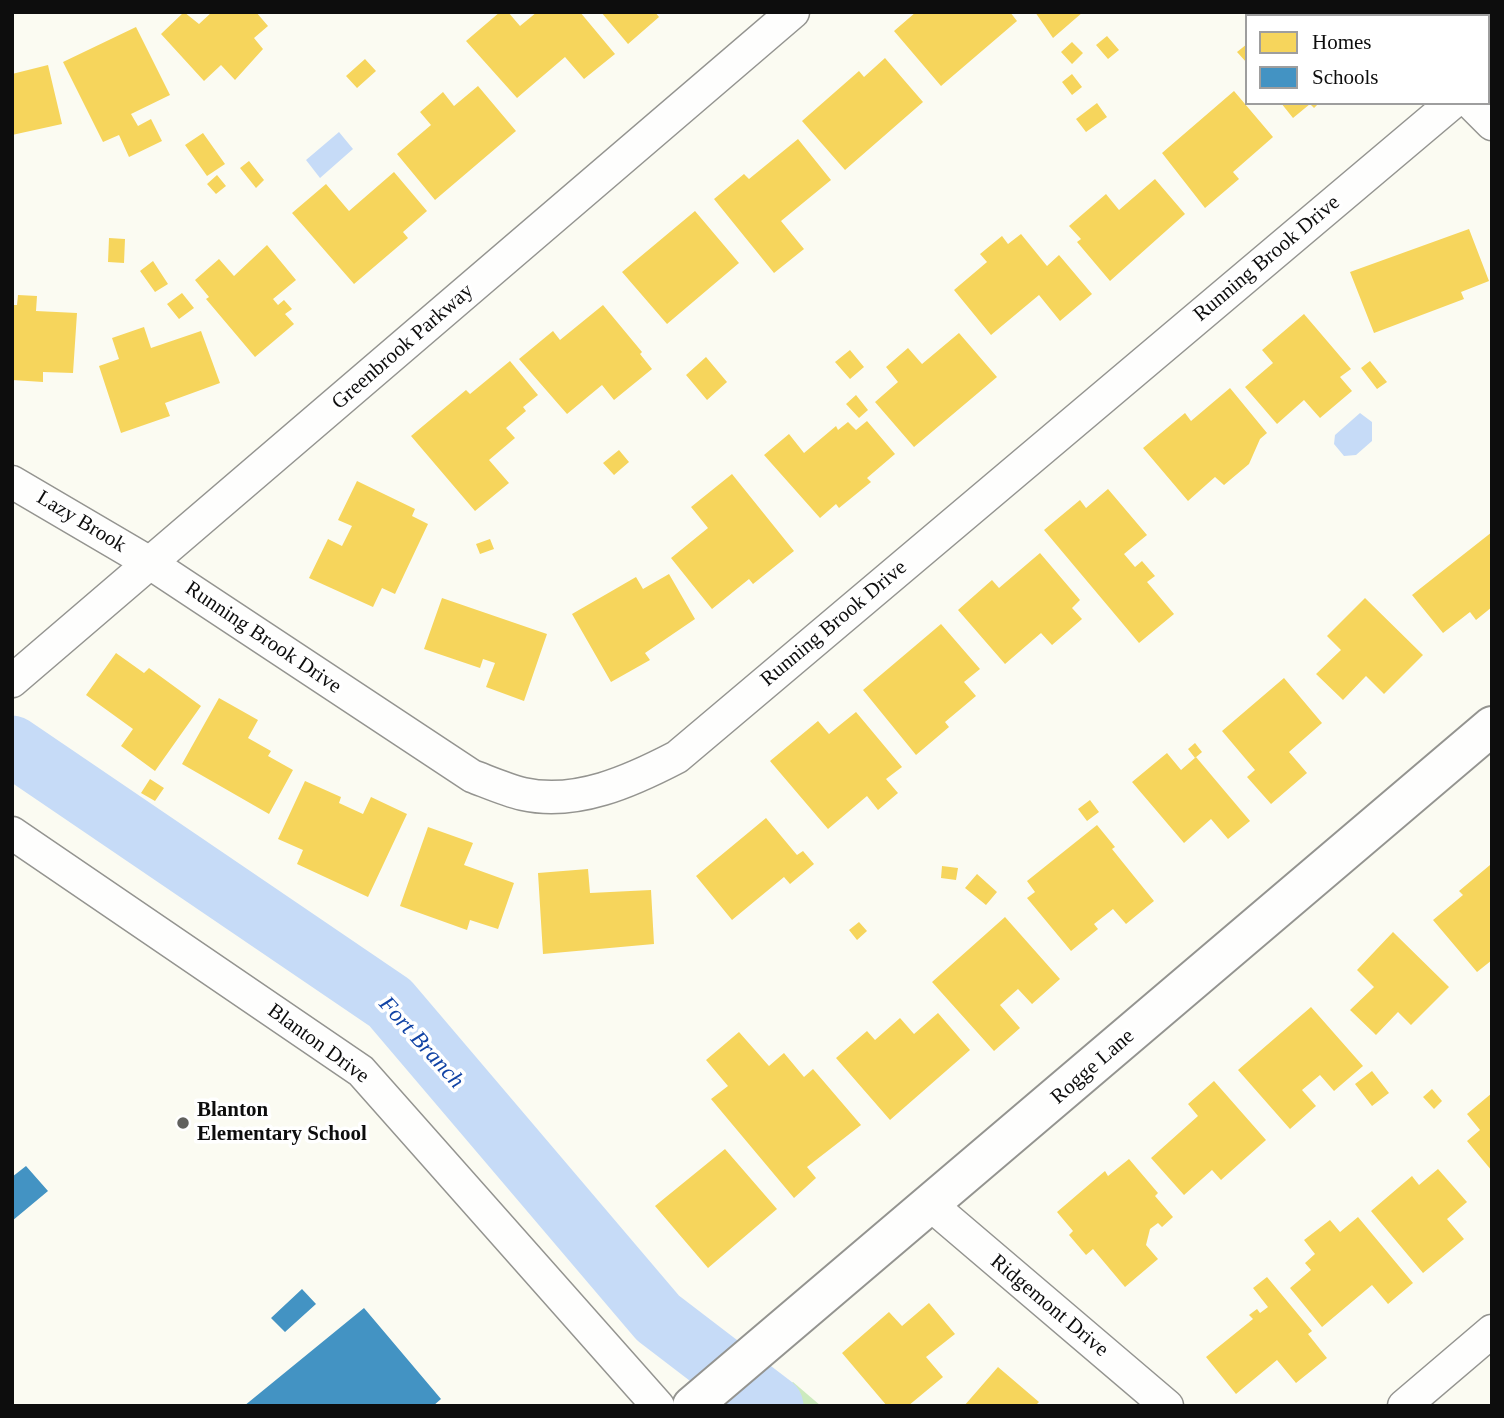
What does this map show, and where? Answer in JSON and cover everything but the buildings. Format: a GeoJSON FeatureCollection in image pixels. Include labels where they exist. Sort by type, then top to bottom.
{"type":"FeatureCollection","features":[{"type":"Feature","properties":{"kind":"street","name":"Greenbrook Parkway"},"geometry":{"type":"LineString","coordinates":[[12,681],[793,12]]}},
{"type":"Feature","properties":{"kind":"street","name":"Running Brook Drive"},"geometry":{"type":"LineString","coordinates":[[150,563],[472,776],[524,794],[576,795],[629,781],[677,757],[1449,105]]}},
{"type":"Feature","properties":{"kind":"street"},"geometry":{"type":"LineString","coordinates":[[1473,105],[1492,124]]}},
{"type":"Feature","properties":{"kind":"street","name":"Lazy Brook"},"geometry":{"type":"LineString","coordinates":[[12,482],[150,563]]}},
{"type":"Feature","properties":{"kind":"street","name":"Rogge Lane"},"geometry":{"type":"LineString","coordinates":[[703,1397],[1492,726]]}},
{"type":"Feature","properties":{"kind":"street","name":"Blanton Drive"},"geometry":{"type":"LineString","coordinates":[[12,833],[361,1072],[658,1406]]}},
{"type":"Feature","properties":{"kind":"street","name":"Ridgemont Drive"},"geometry":{"type":"LineString","coordinates":[[931,1205],[1167,1406]]}},
{"type":"Feature","properties":{"kind":"street"},"geometry":{"type":"LineString","coordinates":[[1404,1406],[1492,1332]]}},
{"type":"Feature","properties":{"kind":"green space"},"geometry":{"type":"Polygon","coordinates":[[[793,1382],[821,1406],[760,1406],[793,1382]]]}},
{"type":"Feature","properties":{"kind":"water"},"geometry":{"type":"Polygon","coordinates":[[[339,132],[353,149],[320,178],[306,160],[339,132]]]}},
{"type":"Feature","properties":{"kind":"water"},"geometry":{"type":"Polygon","coordinates":[[[1360,413],[1372,422],[1372,441],[1356,455],[1344,456],[1334,444],[1335,435],[1360,413]]]}},
{"type":"Feature","properties":{"kind":"waterway","name":"Fort Branch"},"geometry":{"type":"LineString","coordinates":[[12,746],[390,1003],[658,1318],[773,1406]]}},
{"type":"Feature","properties":{"kind":"place","name":"Blanton Elementary School"},"geometry":{"type":"Point","coordinates":[183,1123]}}]}
